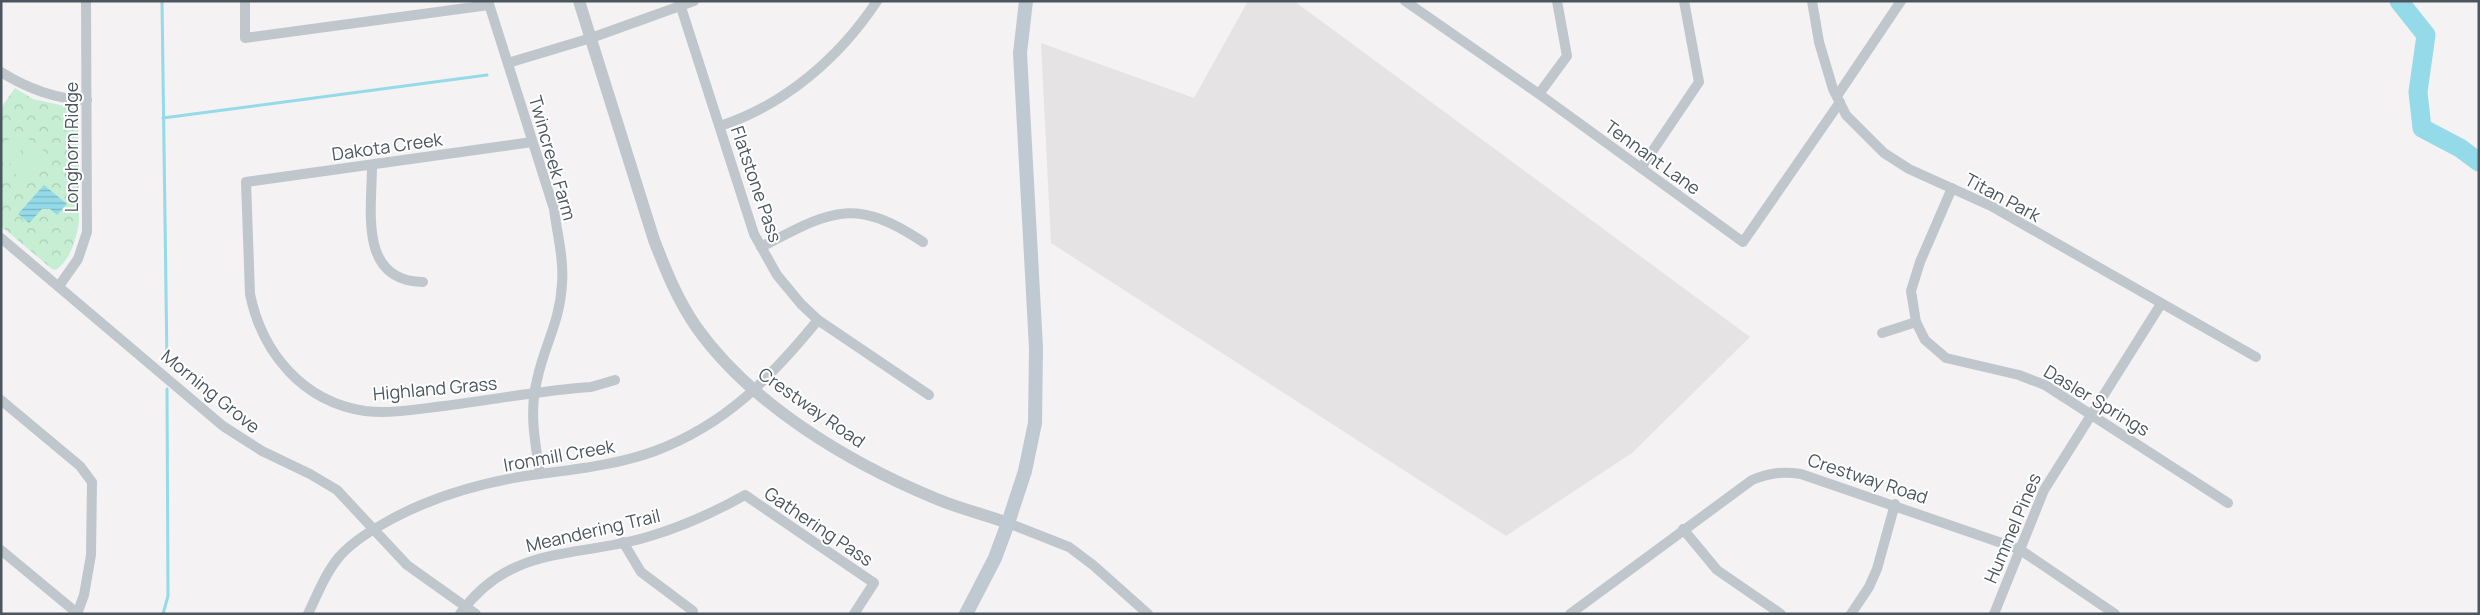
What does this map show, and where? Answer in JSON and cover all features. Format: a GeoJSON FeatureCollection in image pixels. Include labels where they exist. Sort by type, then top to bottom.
{"type":"FeatureCollection","features":[{"type":"Feature","properties":{"kind":"main road"},"geometry":{"type":"LineString","coordinates":[[966,614],[995,558],[1008,523],[1035,423],[1036,387],[1020,53],[1026,1]]}},
{"type":"Feature","properties":{"kind":"street","name":"Longhorn Ridge"},"geometry":{"type":"LineString","coordinates":[[59,286],[78,259],[87,232],[86,1]]}},
{"type":"Feature","properties":{"kind":"street"},"geometry":{"type":"LineString","coordinates":[[245,1],[245,38],[488,3]]}},
{"type":"Feature","properties":{"kind":"street","name":"Crestway Road"},"geometry":{"type":"LineString","coordinates":[[579,1],[654,240],[669,278],[697,328],[719,356],[753,390],[798,423],[876,471],[934,498],[1008,523],[1069,547],[1093,565],[1148,614]]}},
{"type":"Feature","properties":{"kind":"street"},"geometry":{"type":"LineString","coordinates":[[508,63],[591,38],[680,4],[694,1]]}},
{"type":"Feature","properties":{"kind":"street"},"geometry":{"type":"LineString","coordinates":[[720,126],[770,103],[799,84],[838,50],[877,1]]}},
{"type":"Feature","properties":{"kind":"street","name":"Tennant Lane"},"geometry":{"type":"LineString","coordinates":[[1405,1],[1539,94],[1742,242],[1838,99]]}},
{"type":"Feature","properties":{"kind":"street"},"geometry":{"type":"LineString","coordinates":[[1539,94],[1567,56],[1557,1]]}},
{"type":"Feature","properties":{"kind":"street"},"geometry":{"type":"LineString","coordinates":[[1640,168],[1699,82],[1684,1]]}},
{"type":"Feature","properties":{"kind":"street","name":"Titan Park"},"geometry":{"type":"LineString","coordinates":[[1812,1],[1819,42],[1838,99],[1846,115],[1884,153],[1910,169],[1991,206],[2256,358]]}},
{"type":"Feature","properties":{"kind":"street"},"geometry":{"type":"LineString","coordinates":[[1838,99],[1900,1]]}},
{"type":"Feature","properties":{"kind":"street","name":"Twincreek Farm"},"geometry":{"type":"LineString","coordinates":[[488,3],[554,209],[563,270],[556,326],[538,372],[534,394],[532,418],[540,474]]}},
{"type":"Feature","properties":{"kind":"street","name":"Flatstone Pass"},"geometry":{"type":"LineString","coordinates":[[680,4],[748,215],[761,247],[788,288],[818,320],[928,395]]}},
{"type":"Feature","properties":{"kind":"street"},"geometry":{"type":"LineString","coordinates":[[1,72],[20,84],[73,100],[87,100]]}},
{"type":"Feature","properties":{"kind":"street","name":"Dakota Creek"},"geometry":{"type":"LineString","coordinates":[[246,182],[532,142]]}},
{"type":"Feature","properties":{"kind":"street"},"geometry":{"type":"LineString","coordinates":[[372,165],[375,252],[379,261],[393,275],[411,282],[423,282]]}},
{"type":"Feature","properties":{"kind":"street","name":"Highland Grass"},"geometry":{"type":"LineString","coordinates":[[246,182],[250,294],[254,312],[269,347],[289,374],[322,398],[377,412],[405,411],[591,387],[615,380]]}},
{"type":"Feature","properties":{"kind":"street","name":"Dasler Springs"},"geometry":{"type":"LineString","coordinates":[[1952,188],[1920,262],[1911,291],[1916,322],[1925,340],[1946,358],[2035,380],[2091,412],[2228,503]]}},
{"type":"Feature","properties":{"kind":"street"},"geometry":{"type":"LineString","coordinates":[[761,247],[815,220],[843,213],[880,218],[898,225],[923,242]]}},
{"type":"Feature","properties":{"kind":"street","name":"Morning Grove"},"geometry":{"type":"LineString","coordinates":[[1,238],[223,426],[262,451],[331,486],[352,504],[372,530],[408,565],[463,610],[476,614]]}},
{"type":"Feature","properties":{"kind":"street","name":"Hummel Pines"},"geometry":{"type":"LineString","coordinates":[[1994,614],[2044,490],[2160,304]]}},
{"type":"Feature","properties":{"kind":"street","name":"Ironmill Creek"},"geometry":{"type":"LineString","coordinates":[[308,614],[329,570],[338,558],[372,530],[407,511],[462,490],[540,474],[602,465],[656,450],[719,417],[753,390],[778,368],[818,320]]}},
{"type":"Feature","properties":{"kind":"street"},"geometry":{"type":"LineString","coordinates":[[1882,333],[1916,322]]}},
{"type":"Feature","properties":{"kind":"street"},"geometry":{"type":"LineString","coordinates":[[1,400],[80,466],[92,482],[91,555],[84,595],[77,614],[1,550]]}},
{"type":"Feature","properties":{"kind":"street","name":"Crestway Road"},"geometry":{"type":"LineString","coordinates":[[1574,612],[1683,529],[1752,480],[1769,473],[1801,474],[1895,504],[2019,549],[2115,614]]}},
{"type":"Feature","properties":{"kind":"street","name":"Meandering Trail"},"geometry":{"type":"LineString","coordinates":[[463,610],[494,580],[525,562],[545,555],[644,538],[701,518],[745,495]]}},
{"type":"Feature","properties":{"kind":"street","name":"Gathering Pass"},"geometry":{"type":"LineString","coordinates":[[745,495],[874,583],[854,614]]}},
{"type":"Feature","properties":{"kind":"street"},"geometry":{"type":"LineString","coordinates":[[1851,614],[1869,587],[1877,569],[1895,504]]}},
{"type":"Feature","properties":{"kind":"street"},"geometry":{"type":"LineString","coordinates":[[1683,529],[1717,570],[1781,614]]}},
{"type":"Feature","properties":{"kind":"street"},"geometry":{"type":"LineString","coordinates":[[623,542],[640,572],[693,611]]}},
{"type":"Feature","properties":{"kind":"shaded area"},"geometry":{"type":"Polygon","coordinates":[[[1248,1],[1294,1],[1750,337],[1632,453],[1506,536],[1051,243],[1041,43],[1194,98],[1248,1]]]}},
{"type":"Feature","properties":{"kind":"green space"},"geometry":{"type":"Polygon","coordinates":[[[15,88],[33,99],[78,109],[79,222],[69,254],[56,270],[52,269],[1,226],[1,108],[15,88]]]}},
{"type":"Feature","properties":{"kind":"green space"},"geometry":{"type":"Polygon","coordinates":[[[18,129],[30,140],[7,167],[1,162],[1,148],[18,129]]]}},
{"type":"Feature","properties":{"kind":"green space"},"geometry":{"type":"Polygon","coordinates":[[[36,145],[49,155],[25,183],[13,172],[36,145]]]}},
{"type":"Feature","properties":{"kind":"water"},"geometry":{"type":"Polygon","coordinates":[[[44,185],[67,204],[57,215],[50,209],[42,209],[29,223],[18,214],[44,185]]]}},
{"type":"Feature","properties":{"kind":"waterway"},"geometry":{"type":"LineString","coordinates":[[162,1],[167,364]]}},
{"type":"Feature","properties":{"kind":"waterway"},"geometry":{"type":"LineString","coordinates":[[2399,1],[2426,35],[2418,92],[2422,128],[2460,148],[2479,162]]}},
{"type":"Feature","properties":{"kind":"waterway"},"geometry":{"type":"LineString","coordinates":[[163,118],[487,75]]}},
{"type":"Feature","properties":{"kind":"waterway"},"geometry":{"type":"LineString","coordinates":[[163,614],[168,596],[167,389]]}}]}
